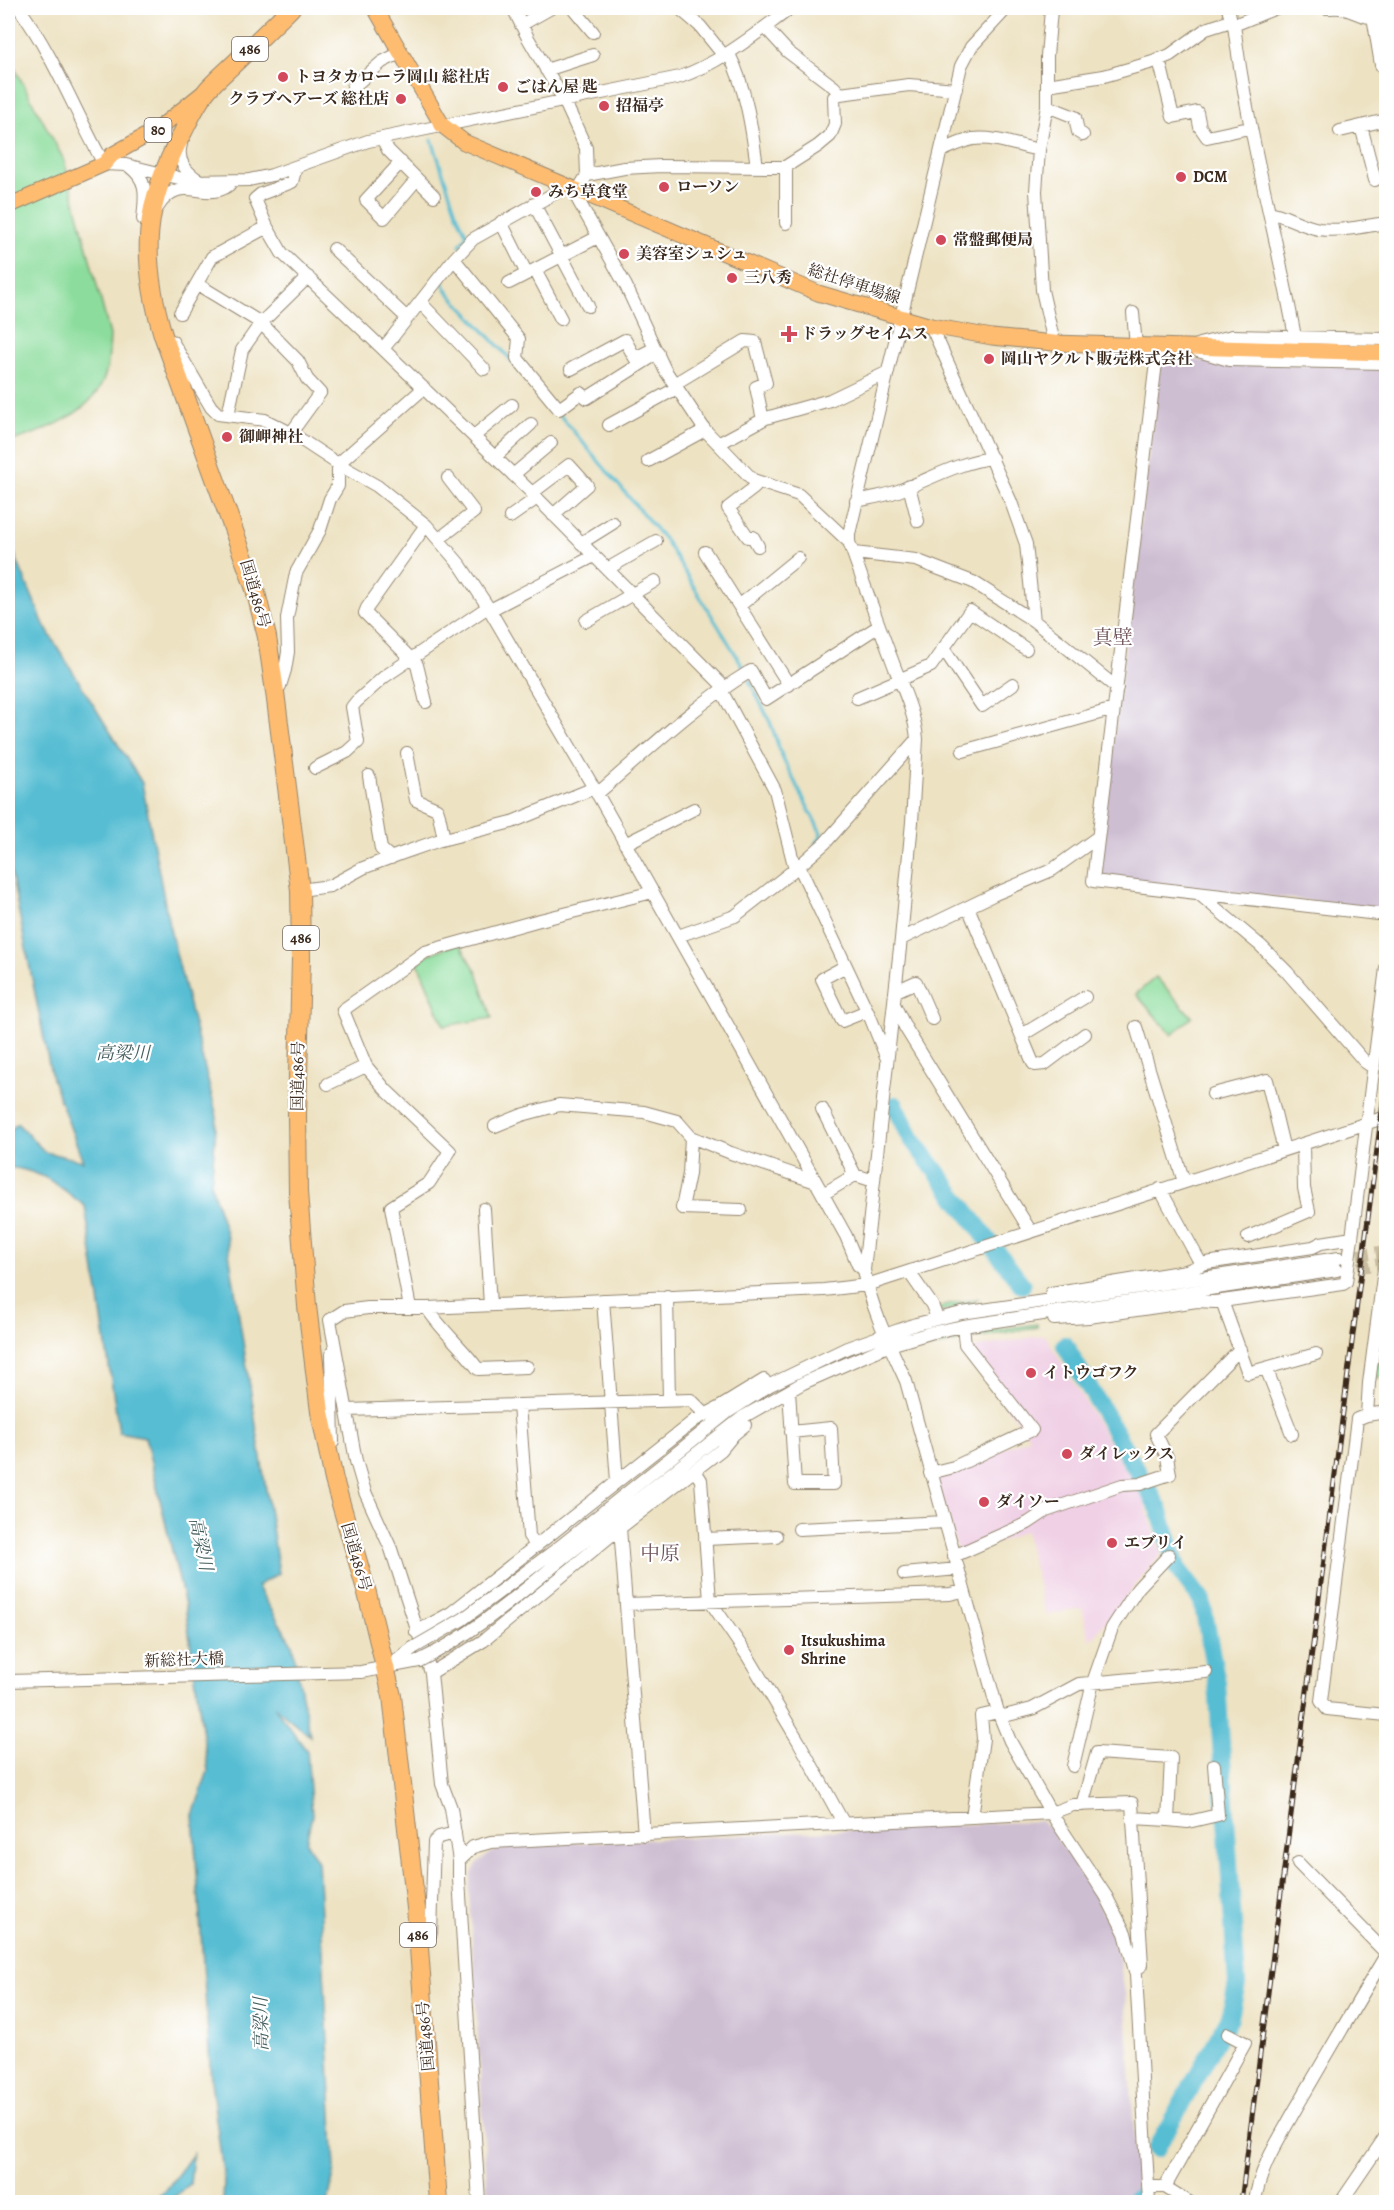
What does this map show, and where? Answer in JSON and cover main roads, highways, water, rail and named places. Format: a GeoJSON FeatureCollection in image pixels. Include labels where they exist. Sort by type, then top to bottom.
{"type":"FeatureCollection","features":[{"type":"Feature","properties":{"kind":"highway","name":"国道486号"},"geometry":{"type":"LineString","coordinates":[[291,8],[208,89],[162,174],[149,220],[151,288],[163,335],[255,589],[267,637],[300,890],[298,1192],[308,1318],[320,1412],[334,1480],[387,1668],[395,1718],[419,1947],[438,2202]]}},
{"type":"Feature","properties":{"kind":"main road","name":"総社停車場線"},"geometry":{"type":"LineString","coordinates":[[375,8],[442,125],[464,142],[818,293],[901,319],[992,337],[1054,343],[1386,353]]}},
{"type":"Feature","properties":{"kind":"main road","name":"80"},"geometry":{"type":"LineString","coordinates":[[8,206],[104,164],[112,155],[158,129],[208,89]]}},
{"type":"Feature","properties":{"kind":"water","name":"高梁川"},"geometry":{"type":"Polygon","coordinates":[[[8,539],[45,627],[142,783],[169,925],[217,1117],[211,1185],[226,1233],[279,1573],[257,1586],[292,1644],[310,1736],[274,1706],[307,1751],[312,1815],[306,1842],[318,1862],[335,2169],[328,2202],[223,2202],[224,2180],[211,2081],[193,1815],[208,1771],[185,1605],[145,1437],[119,1432],[85,1206],[58,1185],[41,1176],[8,1167],[8,1133],[17,1123],[45,1152],[83,1161],[52,1079],[8,858],[8,539]]]}},
{"type":"Feature","properties":{"kind":"water"},"geometry":{"type":"Polygon","coordinates":[[[193,2154],[190,2184],[168,2202],[149,2202],[166,2190],[193,2154]]]}},
{"type":"Feature","properties":{"kind":"waterway"},"geometry":{"type":"LineString","coordinates":[[432,140],[456,212],[467,235],[460,245]]}},
{"type":"Feature","properties":{"kind":"waterway"},"geometry":{"type":"LineString","coordinates":[[441,280],[448,292],[514,363]]}},
{"type":"Feature","properties":{"kind":"waterway"},"geometry":{"type":"LineString","coordinates":[[558,413],[665,540],[746,671]]}},
{"type":"Feature","properties":{"kind":"waterway"},"geometry":{"type":"LineString","coordinates":[[749,680],[770,722],[783,759],[821,833],[820,839],[815,844]]}},
{"type":"Feature","properties":{"kind":"waterway"},"geometry":{"type":"LineString","coordinates":[[895,1105],[911,1138],[1022,1285]]}},
{"type":"Feature","properties":{"kind":"waterway"},"geometry":{"type":"LineString","coordinates":[[1065,1345],[1159,1509],[1177,1568],[1202,1601],[1217,1683],[1237,1984],[1230,2017],[1156,2149]]}},
{"type":"Feature","properties":{"kind":"tunnel"},"geometry":{"type":"LineString","coordinates":[[1340,1258],[1386,1251]]}},
{"type":"Feature","properties":{"kind":"tunnel"},"geometry":{"type":"LineString","coordinates":[[1340,1270],[1386,1263]]}},
{"type":"Feature","properties":{"kind":"railway"},"geometry":{"type":"LineString","coordinates":[[1241,2202],[1386,1079]]}},
{"type":"Feature","properties":{"kind":"place","name":"トヨタカローラ岡山 総社店"},"geometry":{"type":"Point","coordinates":[283,77]}},
{"type":"Feature","properties":{"kind":"place","name":"ごはん屋 匙"},"geometry":{"type":"Point","coordinates":[503,87]}},
{"type":"Feature","properties":{"kind":"place","name":"クラブヘアーズ 総社店"},"geometry":{"type":"Point","coordinates":[401,99]}},
{"type":"Feature","properties":{"kind":"place","name":"招福亭"},"geometry":{"type":"Point","coordinates":[604,106]}},
{"type":"Feature","properties":{"kind":"place","name":"DCM"},"geometry":{"type":"Point","coordinates":[1181,177]}},
{"type":"Feature","properties":{"kind":"place","name":"ローソン"},"geometry":{"type":"Point","coordinates":[664,187]}},
{"type":"Feature","properties":{"kind":"place","name":"みち草食堂"},"geometry":{"type":"Point","coordinates":[536,192]}},
{"type":"Feature","properties":{"kind":"place","name":"常盤郵便局"},"geometry":{"type":"Point","coordinates":[941,240]}},
{"type":"Feature","properties":{"kind":"place","name":"美容室シュシュ"},"geometry":{"type":"Point","coordinates":[624,254]}},
{"type":"Feature","properties":{"kind":"place","name":"三八秀"},"geometry":{"type":"Point","coordinates":[732,278]}},
{"type":"Feature","properties":{"kind":"place","name":"ドラッグセイムス"},"geometry":{"type":"Point","coordinates":[789,334]}},
{"type":"Feature","properties":{"kind":"place","name":"岡山ヤクルト販売株式会社"},"geometry":{"type":"Point","coordinates":[989,359]}},
{"type":"Feature","properties":{"kind":"place","name":"御岬神社"},"geometry":{"type":"Point","coordinates":[227,437]}},
{"type":"Feature","properties":{"kind":"place","name":"イトウゴフク"},"geometry":{"type":"Point","coordinates":[1031,1373]}},
{"type":"Feature","properties":{"kind":"place","name":"ダイレックス"},"geometry":{"type":"Point","coordinates":[1067,1454]}},
{"type":"Feature","properties":{"kind":"place","name":"ダイソー"},"geometry":{"type":"Point","coordinates":[984,1502]}},
{"type":"Feature","properties":{"kind":"place","name":"エブリイ"},"geometry":{"type":"Point","coordinates":[1112,1543]}},
{"type":"Feature","properties":{"kind":"place","name":"Itsukushima Shrine"},"geometry":{"type":"Point","coordinates":[789,1650]}},
{"type":"Feature","properties":{"kind":"district","name":"真壁"},"geometry":{"type":"Point","coordinates":[1113,637]}},
{"type":"Feature","properties":{"kind":"district","name":"中原"},"geometry":{"type":"Point","coordinates":[660,1553]}}]}
